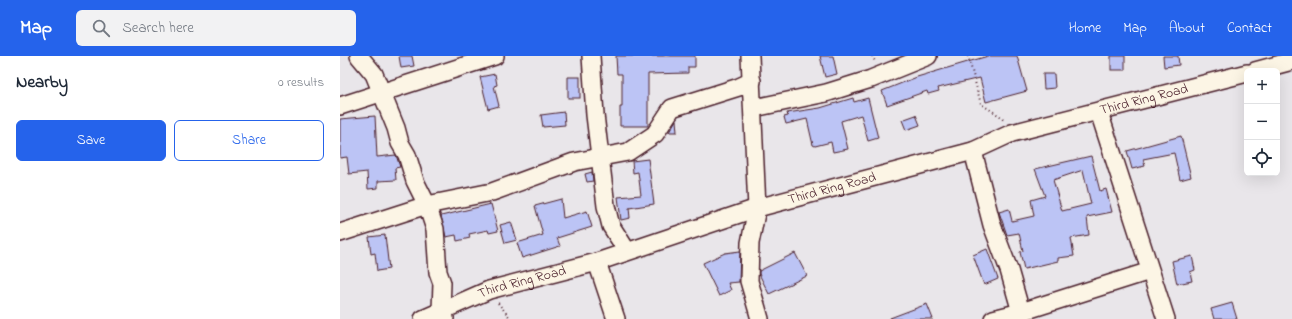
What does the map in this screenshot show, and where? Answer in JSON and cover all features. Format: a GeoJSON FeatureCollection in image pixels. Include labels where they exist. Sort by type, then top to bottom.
{"type":"FeatureCollection","features":[{"type":"Feature","properties":{"kind":"street"},"geometry":{"type":"LineString","coordinates":[[359,56],[374,74],[396,128],[400,143],[407,155],[415,182],[427,205],[435,230],[438,272],[442,283],[443,314]]}},
{"type":"Feature","properties":{"kind":"street"},"geometry":{"type":"LineString","coordinates":[[340,106],[381,94],[470,60],[495,56]]}},
{"type":"Feature","properties":{"kind":"street"},"geometry":{"type":"LineString","coordinates":[[591,56],[595,115],[606,206],[611,226],[627,251]]}},
{"type":"Feature","properties":{"kind":"street"},"geometry":{"type":"LineString","coordinates":[[750,56],[754,108],[757,208],[750,243],[749,281],[760,319]]}},
{"type":"Feature","properties":{"kind":"street"},"geometry":{"type":"LineString","coordinates":[[754,108],[826,93],[876,77],[928,56]]}},
{"type":"Feature","properties":{"kind":"street"},"geometry":{"type":"LineString","coordinates":[[1266,68],[1292,61]]}},
{"type":"Feature","properties":{"kind":"street","name":"Third Ring Road"},"geometry":{"type":"LineString","coordinates":[[423,319],[443,314],[489,290],[597,262],[757,208],[973,151],[1012,134],[1244,74]]}},
{"type":"Feature","properties":{"kind":"street"},"geometry":{"type":"LineString","coordinates":[[340,232],[427,205],[492,192],[574,162],[628,152],[654,134],[672,108],[739,87],[752,81]]}},
{"type":"Feature","properties":{"kind":"street"},"geometry":{"type":"LineString","coordinates":[[1099,112],[1166,319]]}},
{"type":"Feature","properties":{"kind":"street"},"geometry":{"type":"LineString","coordinates":[[973,151],[992,226],[1009,270],[1021,312]]}},
{"type":"Feature","properties":{"kind":"street"},"geometry":{"type":"LineString","coordinates":[[597,262],[616,319]]}},
{"type":"Feature","properties":{"kind":"street"},"geometry":{"type":"LineString","coordinates":[[993,319],[1021,312],[1150,271]]}},
{"type":"Feature","properties":{"kind":"path"},"geometry":{"type":"LineString","coordinates":[[968,56],[981,104],[1000,116],[1012,134]]}},
{"type":"Feature","properties":{"kind":"path"},"geometry":{"type":"LineString","coordinates":[[489,290],[511,319]]}},
{"type":"Feature","properties":{"kind":"building"},"geometry":{"type":"Polygon","coordinates":[[[399,56],[412,56],[414,66],[401,68],[399,56]]]}},
{"type":"Feature","properties":{"kind":"building"},"geometry":{"type":"Polygon","coordinates":[[[616,56],[695,56],[695,67],[688,67],[688,73],[648,74],[648,126],[620,126],[620,107],[622,107],[622,74],[617,74],[616,56]]]}},
{"type":"Feature","properties":{"kind":"building"},"geometry":{"type":"Polygon","coordinates":[[[820,56],[833,56],[837,74],[825,77],[820,56]]]}},
{"type":"Feature","properties":{"kind":"building"},"geometry":{"type":"Polygon","coordinates":[[[988,56],[1017,56],[1027,91],[986,102],[980,78],[938,88],[939,91],[928,94],[927,91],[887,105],[882,91],[917,77],[988,56]]]}},
{"type":"Feature","properties":{"kind":"building"},"geometry":{"type":"Polygon","coordinates":[[[1111,56],[1125,56],[1125,70],[1111,70],[1111,56]]]}},
{"type":"Feature","properties":{"kind":"building"},"geometry":{"type":"Polygon","coordinates":[[[1163,56],[1178,56],[1179,65],[1164,67],[1163,56]]]}},
{"type":"Feature","properties":{"kind":"building"},"geometry":{"type":"Polygon","coordinates":[[[495,74],[497,85],[494,86],[499,106],[488,109],[480,77],[495,74]]]}},
{"type":"Feature","properties":{"kind":"building"},"geometry":{"type":"Polygon","coordinates":[[[1043,74],[1054,74],[1055,88],[1044,89],[1043,74]]]}},
{"type":"Feature","properties":{"kind":"building"},"geometry":{"type":"Polygon","coordinates":[[[568,77],[580,77],[580,98],[568,98],[568,77]]]}},
{"type":"Feature","properties":{"kind":"building"},"geometry":{"type":"Polygon","coordinates":[[[853,98],[854,102],[868,98],[878,138],[868,141],[861,115],[841,121],[848,149],[833,152],[831,142],[815,146],[813,145],[807,119],[786,124],[784,117],[788,116],[787,113],[820,108],[853,98]]]}},
{"type":"Feature","properties":{"kind":"building"},"geometry":{"type":"Polygon","coordinates":[[[564,112],[565,125],[543,127],[541,115],[564,112]]]}},
{"type":"Feature","properties":{"kind":"building"},"geometry":{"type":"Polygon","coordinates":[[[916,115],[920,125],[906,130],[902,120],[916,115]]]}},
{"type":"Feature","properties":{"kind":"building"},"geometry":{"type":"Polygon","coordinates":[[[375,116],[377,157],[396,155],[400,167],[395,168],[396,180],[378,181],[378,188],[368,189],[367,172],[349,174],[347,157],[340,158],[340,119],[375,116]]]}},
{"type":"Feature","properties":{"kind":"building"},"geometry":{"type":"Polygon","coordinates":[[[676,120],[677,132],[669,132],[676,120]]]}},
{"type":"Feature","properties":{"kind":"building"},"geometry":{"type":"Polygon","coordinates":[[[1181,136],[1191,177],[1180,180],[1174,153],[1143,159],[1145,166],[1132,169],[1127,151],[1181,136]]]}},
{"type":"Feature","properties":{"kind":"building"},"geometry":{"type":"Polygon","coordinates":[[[1091,156],[1100,191],[1106,189],[1112,212],[1087,217],[1089,235],[1071,238],[1074,256],[1058,258],[1058,261],[1024,269],[1020,252],[1023,251],[1019,233],[1007,235],[999,212],[1009,209],[1012,221],[1034,216],[1031,200],[1045,196],[1035,169],[1091,156]],[[1083,170],[1053,180],[1062,211],[1091,204],[1083,170]]]}},
{"type":"Feature","properties":{"kind":"building"},"geometry":{"type":"Polygon","coordinates":[[[648,159],[654,204],[629,208],[630,218],[621,220],[618,197],[641,195],[638,172],[633,173],[632,161],[648,159]]]}},
{"type":"Feature","properties":{"kind":"building"},"geometry":{"type":"Polygon","coordinates":[[[592,172],[593,181],[587,182],[585,174],[592,172]]]}},
{"type":"Feature","properties":{"kind":"building"},"geometry":{"type":"Polygon","coordinates":[[[561,199],[563,218],[587,211],[592,227],[557,238],[560,246],[522,258],[517,243],[543,235],[535,206],[561,199]]]}},
{"type":"Feature","properties":{"kind":"building"},"geometry":{"type":"Polygon","coordinates":[[[491,204],[498,231],[489,233],[488,230],[469,234],[470,238],[457,241],[456,235],[446,237],[441,216],[491,204]]]}},
{"type":"Feature","properties":{"kind":"building"},"geometry":{"type":"Polygon","coordinates":[[[511,222],[517,240],[505,243],[500,225],[511,222]]]}},
{"type":"Feature","properties":{"kind":"building"},"geometry":{"type":"Polygon","coordinates":[[[385,235],[389,269],[377,271],[375,253],[371,254],[369,237],[385,235]]]}},
{"type":"Feature","properties":{"kind":"building"},"geometry":{"type":"Polygon","coordinates":[[[987,249],[998,279],[984,285],[973,255],[987,249]]]}},
{"type":"Feature","properties":{"kind":"building"},"geometry":{"type":"Polygon","coordinates":[[[740,251],[739,282],[728,283],[731,290],[719,296],[703,263],[725,253],[740,251]]]}},
{"type":"Feature","properties":{"kind":"building"},"geometry":{"type":"Polygon","coordinates":[[[795,253],[807,276],[769,294],[759,271],[795,253]]]}},
{"type":"Feature","properties":{"kind":"building"},"geometry":{"type":"Polygon","coordinates":[[[1192,256],[1195,270],[1190,272],[1192,281],[1177,284],[1172,261],[1192,256]]]}},
{"type":"Feature","properties":{"kind":"building"},"geometry":{"type":"Polygon","coordinates":[[[1232,303],[1237,319],[1214,319],[1211,309],[1232,303]]]}},
{"type":"Feature","properties":{"kind":"building"},"geometry":{"type":"Polygon","coordinates":[[[927,304],[933,319],[890,319],[890,318],[927,304]]]}}]}
